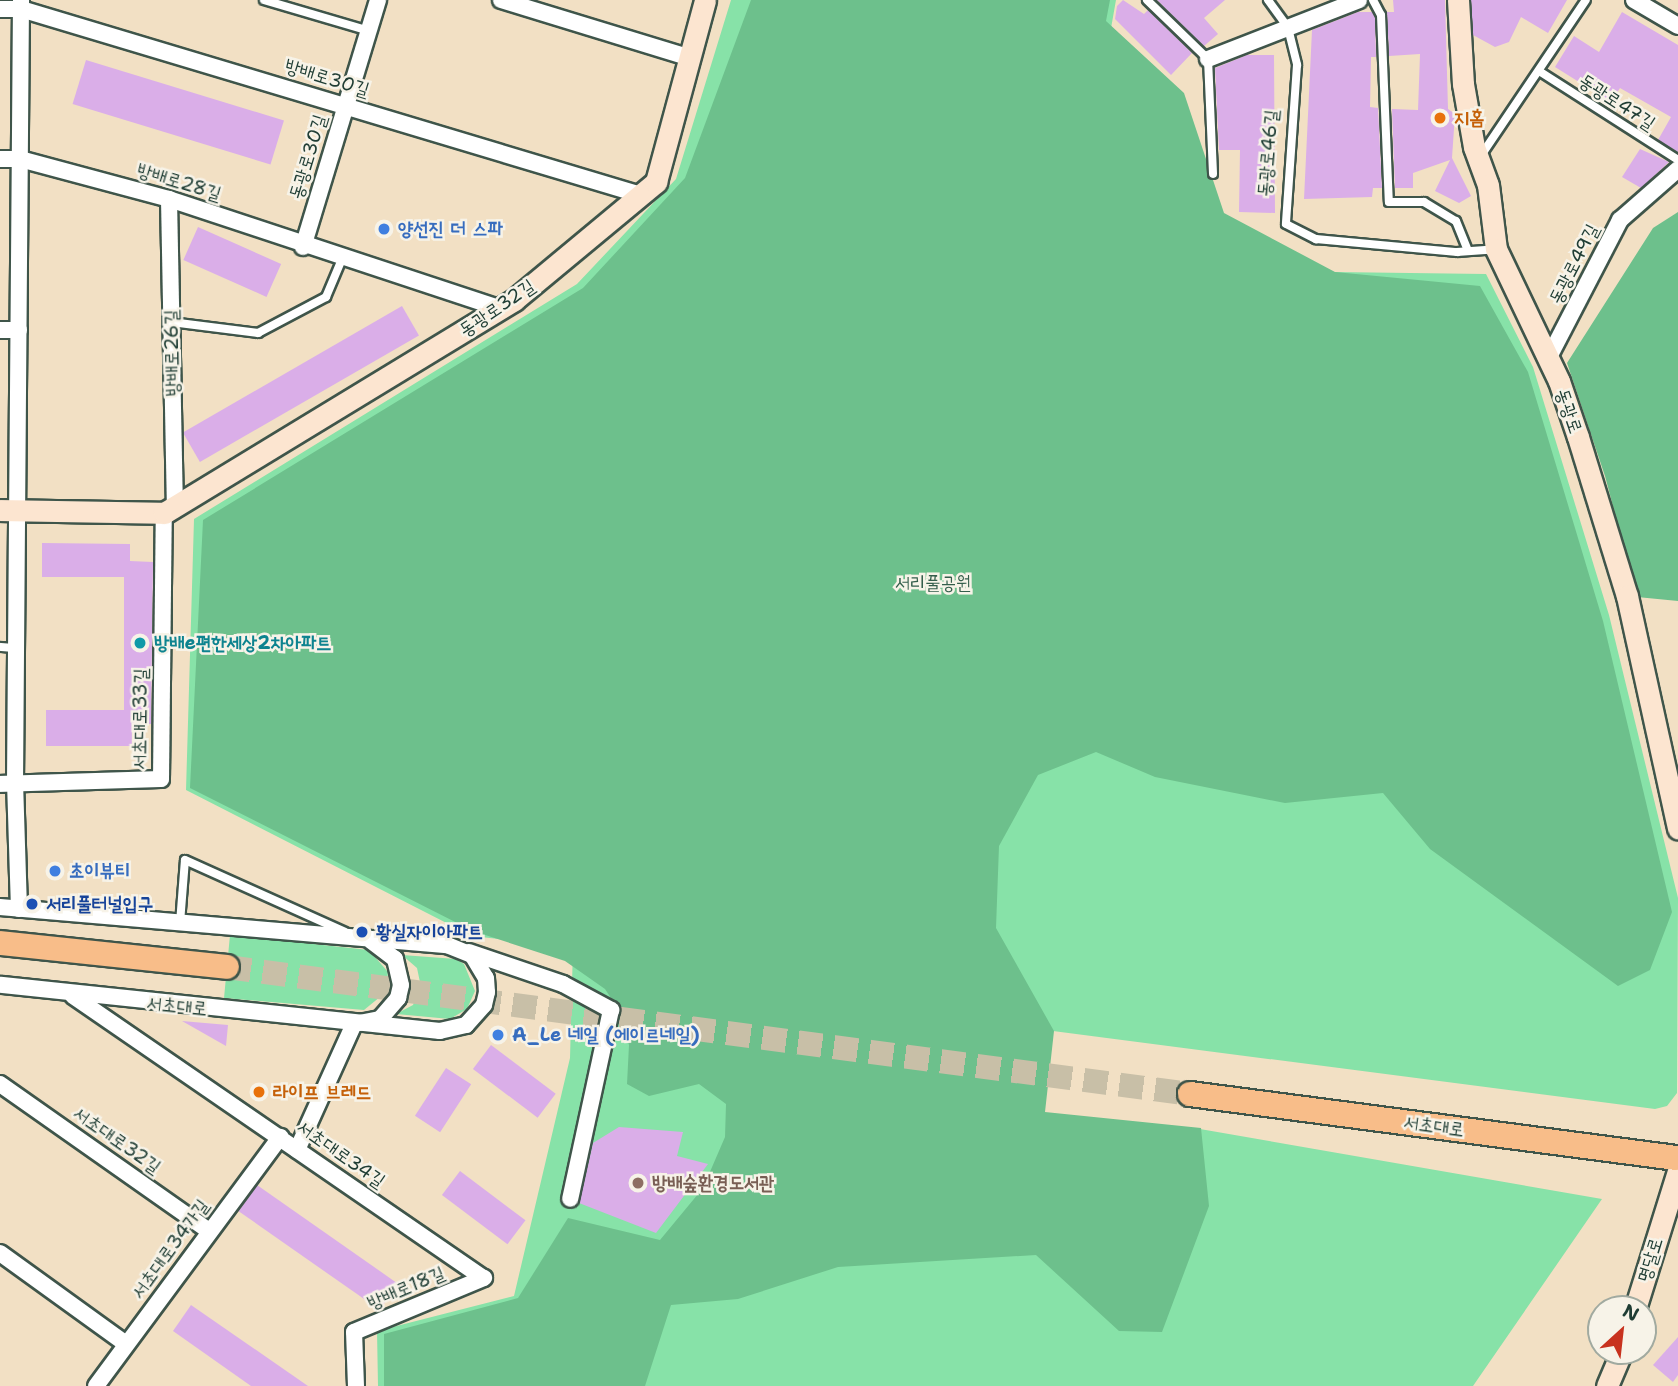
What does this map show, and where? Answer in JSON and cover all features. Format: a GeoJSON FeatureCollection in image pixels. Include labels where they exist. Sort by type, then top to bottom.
{"type":"FeatureCollection","features":[{"type":"Feature","properties":{"kind":"main road"},"geometry":{"type":"LineString","coordinates":[[0,943],[227,967]]}},
{"type":"Feature","properties":{"kind":"main road","name":"서초대로"},"geometry":{"type":"LineString","coordinates":[[1190,1094],[1678,1158]]}},
{"type":"Feature","properties":{"kind":"street","name":"동광로30길"},"geometry":{"type":"LineString","coordinates":[[303,247],[378,0]]}},
{"type":"Feature","properties":{"kind":"street"},"geometry":{"type":"LineString","coordinates":[[501,0],[536,5],[691,58]]}},
{"type":"Feature","properties":{"kind":"street","name":"동광로32길"},"geometry":{"type":"LineString","coordinates":[[169,510],[501,309],[656,182],[705,0]]}},
{"type":"Feature","properties":{"kind":"street"},"geometry":{"type":"LineString","coordinates":[[1208,59],[1359,0]]}},
{"type":"Feature","properties":{"kind":"street","name":"동광로"},"geometry":{"type":"LineString","coordinates":[[1458,0],[1463,84],[1479,159],[1488,185],[1496,249],[1548,359],[1578,437],[1627,596],[1678,828]]}},
{"type":"Feature","properties":{"kind":"street"},"geometry":{"type":"LineString","coordinates":[[1634,0],[1678,26]]}},
{"type":"Feature","properties":{"kind":"street"},"geometry":{"type":"LineString","coordinates":[[19,909],[8,783],[8,510],[19,330],[21,5]]}},
{"type":"Feature","properties":{"kind":"street","name":"방배로30길"},"geometry":{"type":"LineString","coordinates":[[0,9],[21,5],[641,195]]}},
{"type":"Feature","properties":{"kind":"street","name":"방배로28길"},"geometry":{"type":"LineString","coordinates":[[0,159],[20,159],[169,199],[303,247],[501,309]]}},
{"type":"Feature","properties":{"kind":"street","name":"동광로49길"},"geometry":{"type":"LineString","coordinates":[[1548,359],[1620,220],[1678,169]]}},
{"type":"Feature","properties":{"kind":"street","name":"방배로26길"},"geometry":{"type":"LineString","coordinates":[[169,199],[169,510]]}},
{"type":"Feature","properties":{"kind":"street"},"geometry":{"type":"LineString","coordinates":[[0,330],[19,330]]}},
{"type":"Feature","properties":{"kind":"street"},"geometry":{"type":"LineString","coordinates":[[8,510],[169,510]]}},
{"type":"Feature","properties":{"kind":"street","name":"서초대로33길"},"geometry":{"type":"LineString","coordinates":[[8,783],[161,779],[169,510]]}},
{"type":"Feature","properties":{"kind":"street","name":"서초대로"},"geometry":{"type":"LineString","coordinates":[[0,907],[460,949],[472,956],[486,978],[484,1005],[466,1025],[440,1031],[0,985]]}},
{"type":"Feature","properties":{"kind":"street","name":"서초대로"},"geometry":{"type":"LineString","coordinates":[[354,1024],[380,1018],[391,1010],[401,985],[395,959],[386,949],[362,939]]}},
{"type":"Feature","properties":{"kind":"street"},"geometry":{"type":"LineString","coordinates":[[460,949],[563,984],[611,1010],[570,1199]]}},
{"type":"Feature","properties":{"kind":"street","name":"서초대로34길"},"geometry":{"type":"LineString","coordinates":[[71,994],[484,1278]]}},
{"type":"Feature","properties":{"kind":"street"},"geometry":{"type":"LineString","coordinates":[[297,1150],[354,1024]]}},
{"type":"Feature","properties":{"kind":"street","name":"서초대로32길"},"geometry":{"type":"LineString","coordinates":[[0,1084],[209,1230]]}},
{"type":"Feature","properties":{"kind":"street","name":"서초대로34가길"},"geometry":{"type":"LineString","coordinates":[[96,1386],[280,1137]]}},
{"type":"Feature","properties":{"kind":"street","name":"명달로"},"geometry":{"type":"LineString","coordinates":[[1639,1295],[1678,1171]]}},
{"type":"Feature","properties":{"kind":"street"},"geometry":{"type":"LineString","coordinates":[[0,1253],[126,1344]]}},
{"type":"Feature","properties":{"kind":"street","name":"방배로18길"},"geometry":{"type":"LineString","coordinates":[[356,1386],[354,1332],[484,1278]]}},
{"type":"Feature","properties":{"kind":"street"},"geometry":{"type":"LineString","coordinates":[[1607,1386],[1616,1365]]}},
{"type":"Feature","properties":{"kind":"lane"},"geometry":{"type":"LineString","coordinates":[[264,0],[369,31]]}},
{"type":"Feature","properties":{"kind":"lane"},"geometry":{"type":"LineString","coordinates":[[1147,0],[1208,59],[1213,174]]}},
{"type":"Feature","properties":{"kind":"lane","name":"동광로46길"},"geometry":{"type":"LineString","coordinates":[[1268,0],[1288,28],[1297,65],[1286,224],[1317,239],[1468,251],[1496,249]]}},
{"type":"Feature","properties":{"kind":"lane"},"geometry":{"type":"LineString","coordinates":[[1373,0],[1381,15],[1389,202],[1424,202],[1456,221],[1468,251]]}},
{"type":"Feature","properties":{"kind":"lane"},"geometry":{"type":"LineString","coordinates":[[1479,159],[1586,0]]}},
{"type":"Feature","properties":{"kind":"lane","name":"동광로47길"},"geometry":{"type":"LineString","coordinates":[[1539,71],[1678,160]]}},
{"type":"Feature","properties":{"kind":"lane"},"geometry":{"type":"LineString","coordinates":[[171,322],[258,333],[327,297],[342,259]]}},
{"type":"Feature","properties":{"kind":"lane","name":"서초대로"},"geometry":{"type":"LineString","coordinates":[[180,923],[185,860],[362,939]]}},
{"type":"Feature","properties":{"kind":"green space","name":"서리풀공원"},"geometry":{"type":"Polygon","coordinates":[[[731,0],[1116,0],[1110,34],[1217,217],[1334,272],[1486,274],[1533,367],[1609,615],[1678,898],[1677,1093],[1667,1106],[1655,1109],[1053,1031],[1044,1113],[1200,1129],[1602,1199],[1473,1386],[378,1386],[377,1331],[514,1296],[570,1058],[573,947],[472,936],[186,790],[194,519],[577,284],[676,179],[731,0]]]}},
{"type":"Feature","properties":{"kind":"green space","name":"서리풀공원"},"geometry":{"type":"Polygon","coordinates":[[[751,0],[1110,0],[1106,21],[1184,93],[1224,213],[1335,272],[1480,286],[1528,372],[1603,621],[1672,912],[1650,970],[1618,986],[1430,849],[1383,793],[1285,803],[1155,777],[1096,752],[1038,775],[999,846],[996,928],[1054,1031],[1045,1112],[1201,1128],[1209,1206],[1162,1332],[1119,1331],[1036,1255],[838,1267],[738,1299],[671,1305],[645,1386],[384,1386],[384,1334],[518,1298],[568,1218],[660,1240],[703,1188],[725,1137],[726,1104],[699,1084],[649,1096],[627,1084],[629,1045],[620,1012],[605,989],[565,961],[473,931],[190,788],[203,520],[583,288],[685,178],[751,0]]]}},
{"type":"Feature","properties":{"kind":"green space"},"geometry":{"type":"Polygon","coordinates":[[[1678,212],[1678,601],[1637,597],[1605,476],[1567,363],[1653,228],[1678,212]]]}},
{"type":"Feature","properties":{"kind":"green space"},"geometry":{"type":"Polygon","coordinates":[[[230,935],[369,950],[388,972],[386,992],[364,1010],[224,998],[230,935]]]}},
{"type":"Feature","properties":{"kind":"green space"},"geometry":{"type":"Polygon","coordinates":[[[402,955],[456,959],[464,964],[475,991],[467,1009],[450,1019],[396,1014],[413,1005],[421,987],[417,968],[402,955]]]}},
{"type":"Feature","properties":{"kind":"building"},"geometry":{"type":"Polygon","coordinates":[[[1123,0],[1144,14],[1148,10],[1192,53],[1171,75],[1115,19],[1117,6],[1123,0]]]}},
{"type":"Feature","properties":{"kind":"building"},"geometry":{"type":"Polygon","coordinates":[[[1157,0],[1225,0],[1204,18],[1218,34],[1204,46],[1157,0]]]}},
{"type":"Feature","properties":{"kind":"building"},"geometry":{"type":"Polygon","coordinates":[[[1393,0],[1445,0],[1448,109],[1455,114],[1452,158],[1471,196],[1459,203],[1435,191],[1450,160],[1413,173],[1413,188],[1395,188],[1392,109],[1418,110],[1420,54],[1389,56],[1387,12],[1394,12],[1393,0]]]}},
{"type":"Feature","properties":{"kind":"building"},"geometry":{"type":"Polygon","coordinates":[[[1471,0],[1567,0],[1548,33],[1521,17],[1509,42],[1495,47],[1473,35],[1471,0]]]}},
{"type":"Feature","properties":{"kind":"building"},"geometry":{"type":"Polygon","coordinates":[[[1358,12],[1372,12],[1375,17],[1376,57],[1371,57],[1370,107],[1378,108],[1382,188],[1373,188],[1372,197],[1304,199],[1312,30],[1358,12]]]}},
{"type":"Feature","properties":{"kind":"building"},"geometry":{"type":"Polygon","coordinates":[[[1622,12],[1678,45],[1678,152],[1658,140],[1671,117],[1620,88],[1611,102],[1555,67],[1574,36],[1599,52],[1622,12]]]}},
{"type":"Feature","properties":{"kind":"building"},"geometry":{"type":"Polygon","coordinates":[[[1247,55],[1274,55],[1275,213],[1239,212],[1240,150],[1219,150],[1215,68],[1247,55]]]}},
{"type":"Feature","properties":{"kind":"building"},"geometry":{"type":"Polygon","coordinates":[[[86,60],[284,121],[271,165],[73,104],[86,60]]]}},
{"type":"Feature","properties":{"kind":"building"},"geometry":{"type":"Polygon","coordinates":[[[1640,149],[1669,162],[1641,188],[1622,177],[1640,149]]]}},
{"type":"Feature","properties":{"kind":"building"},"geometry":{"type":"Polygon","coordinates":[[[198,227],[281,264],[266,297],[183,260],[198,227]]]}},
{"type":"Feature","properties":{"kind":"building"},"geometry":{"type":"Polygon","coordinates":[[[402,306],[419,335],[200,462],[183,432],[402,306]]]}},
{"type":"Feature","properties":{"kind":"building","name":"방배e편한세상2차아파트"},"geometry":{"type":"Polygon","coordinates":[[[42,543],[130,544],[130,561],[153,562],[151,724],[132,724],[132,746],[46,746],[46,710],[124,710],[124,577],[42,577],[42,543]]]}},
{"type":"Feature","properties":{"kind":"building"},"geometry":{"type":"Polygon","coordinates":[[[182,1021],[228,1025],[226,1046],[182,1021]]]}},
{"type":"Feature","properties":{"kind":"building"},"geometry":{"type":"Polygon","coordinates":[[[491,1045],[556,1094],[538,1118],[473,1069],[491,1045]]]}},
{"type":"Feature","properties":{"kind":"building"},"geometry":{"type":"Polygon","coordinates":[[[446,1068],[471,1084],[440,1132],[415,1116],[446,1068]]]}},
{"type":"Feature","properties":{"kind":"building","name":"방배숲환경도서관"},"geometry":{"type":"Polygon","coordinates":[[[619,1127],[683,1132],[677,1156],[708,1164],[656,1233],[579,1203],[593,1143],[619,1127]]]}},
{"type":"Feature","properties":{"kind":"building"},"geometry":{"type":"Polygon","coordinates":[[[460,1171],[525,1220],[507,1244],[442,1195],[460,1171]]]}},
{"type":"Feature","properties":{"kind":"building"},"geometry":{"type":"Polygon","coordinates":[[[257,1185],[398,1284],[380,1310],[239,1211],[257,1185]]]}},
{"type":"Feature","properties":{"kind":"building"},"geometry":{"type":"Polygon","coordinates":[[[191,1305],[308,1386],[251,1386],[173,1331],[191,1305]]]}},
{"type":"Feature","properties":{"kind":"building"},"geometry":{"type":"Polygon","coordinates":[[[1678,1337],[1678,1375],[1673,1382],[1653,1365],[1657,1365],[1657,1361],[1678,1337]]]}},
{"type":"Feature","properties":{"kind":"tunnel"},"geometry":{"type":"LineString","coordinates":[[227,967],[1190,1094]]}},
{"type":"Feature","properties":{"kind":"place","name":"지홈"},"geometry":{"type":"Point","coordinates":[1440,118]}},
{"type":"Feature","properties":{"kind":"place","name":"양선진 더 스파"},"geometry":{"type":"Point","coordinates":[384,229]}},
{"type":"Feature","properties":{"kind":"place","name":"방배e편한세상2차아파트"},"geometry":{"type":"Point","coordinates":[140,643]}},
{"type":"Feature","properties":{"kind":"place","name":"초이뷰티"},"geometry":{"type":"Point","coordinates":[55,871]}},
{"type":"Feature","properties":{"kind":"place","name":"서리풀터널입구"},"geometry":{"type":"Point","coordinates":[32,904]}},
{"type":"Feature","properties":{"kind":"place","name":"황실자이아파트"},"geometry":{"type":"Point","coordinates":[362,932]}},
{"type":"Feature","properties":{"kind":"place","name":"A_Le 네일 (에이르네일)"},"geometry":{"type":"Point","coordinates":[498,1035]}},
{"type":"Feature","properties":{"kind":"place","name":"라이프 브레드"},"geometry":{"type":"Point","coordinates":[259,1092]}},
{"type":"Feature","properties":{"kind":"place","name":"방배숲환경도서관"},"geometry":{"type":"Point","coordinates":[638,1183]}}]}
